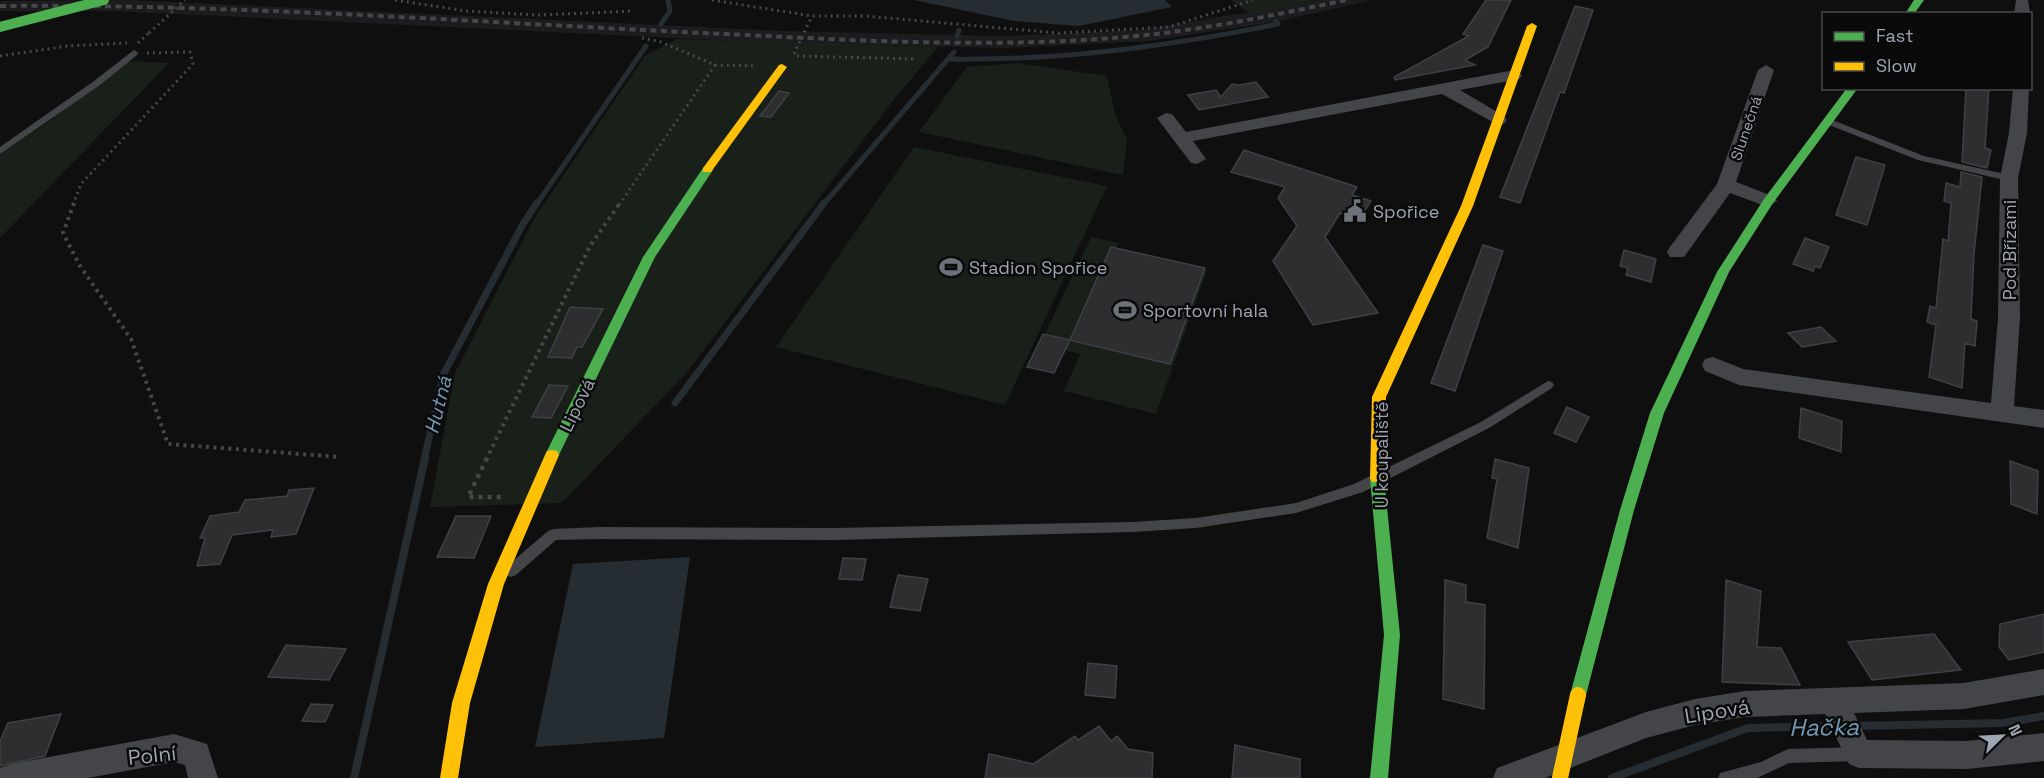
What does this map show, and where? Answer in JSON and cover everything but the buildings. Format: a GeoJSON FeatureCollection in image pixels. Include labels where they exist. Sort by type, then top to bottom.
{"type":"FeatureCollection","features":[{"type":"Feature","properties":{"kind":"main road"},"geometry":{"type":"LineString","coordinates":[[0,15],[61,0]]}},
{"type":"Feature","properties":{"kind":"main road"},"geometry":{"type":"LineString","coordinates":[[0,27],[104,0]]}},
{"type":"Feature","properties":{"kind":"main road","name":"U koupaliště"},"geometry":{"type":"LineString","coordinates":[[1379,778],[1392,635],[1377,478],[1379,397],[1467,206],[1532,26]]}},
{"type":"Feature","properties":{"kind":"main road","name":"Lipová"},"geometry":{"type":"LineString","coordinates":[[449,778],[461,703],[496,584],[532,496],[649,257],[732,132],[782,67]]}},
{"type":"Feature","properties":{"kind":"main road"},"geometry":{"type":"LineString","coordinates":[[1560,778],[1578,695],[1627,510],[1657,413],[1723,272],[1768,201],[1851,90]]}},
{"type":"Feature","properties":{"kind":"street","name":"Slunečná"},"geometry":{"type":"LineString","coordinates":[[1677,252],[1726,185],[1766,70]]}},
{"type":"Feature","properties":{"kind":"street"},"geometry":{"type":"LineString","coordinates":[[1181,138],[1514,75]]}},
{"type":"Feature","properties":{"kind":"street"},"geometry":{"type":"LineString","coordinates":[[1444,88],[1498,120]]}},
{"type":"Feature","properties":{"kind":"street","name":"Pod Břízami"},"geometry":{"type":"LineString","coordinates":[[2002,412],[2009,318],[2009,178],[2018,133],[2021,90]]}},
{"type":"Feature","properties":{"kind":"street"},"geometry":{"type":"LineString","coordinates":[[1166,118],[1197,159]]}},
{"type":"Feature","properties":{"kind":"street","name":"Slunečná"},"geometry":{"type":"LineString","coordinates":[[1726,185],[1768,201]]}},
{"type":"Feature","properties":{"kind":"street"},"geometry":{"type":"LineString","coordinates":[[1713,365],[1738,377],[2044,419]]}},
{"type":"Feature","properties":{"kind":"street","name":"Lipová"},"geometry":{"type":"LineString","coordinates":[[1508,778],[1646,725],[1695,712],[1745,704],[1964,696],[2044,682]]}},
{"type":"Feature","properties":{"kind":"street"},"geometry":{"type":"LineString","coordinates":[[1834,702],[1859,754],[1967,755],[2044,747]]}},
{"type":"Feature","properties":{"kind":"street","name":"Polní"},"geometry":{"type":"LineString","coordinates":[[11,778],[174,748],[197,754],[203,778]]}},
{"type":"Feature","properties":{"kind":"lane"},"geometry":{"type":"LineString","coordinates":[[0,151],[89,89],[135,48]]}},
{"type":"Feature","properties":{"kind":"lane"},"geometry":{"type":"LineString","coordinates":[[1827,121],[1921,158],[2009,178]]}},
{"type":"Feature","properties":{"kind":"lane"},"geometry":{"type":"LineString","coordinates":[[496,584],[553,535],[859,533],[1196,523],[1296,508],[1358,488],[1485,425],[1548,385]]}},
{"type":"Feature","properties":{"kind":"lane"},"geometry":{"type":"LineString","coordinates":[[1726,778],[1763,769],[1788,756],[1859,754]]}},
{"type":"Feature","properties":{"kind":"path"},"geometry":{"type":"LineString","coordinates":[[149,33],[185,0]]}},
{"type":"Feature","properties":{"kind":"path"},"geometry":{"type":"LineString","coordinates":[[395,0],[467,10],[538,15],[634,11]]}},
{"type":"Feature","properties":{"kind":"path"},"geometry":{"type":"LineString","coordinates":[[712,0],[812,16],[865,16],[1058,33],[1116,32],[1169,27],[1253,0]]}},
{"type":"Feature","properties":{"kind":"path"},"geometry":{"type":"LineString","coordinates":[[812,16],[793,56],[917,59]]}},
{"type":"Feature","properties":{"kind":"path"},"geometry":{"type":"LineString","coordinates":[[642,38],[661,42],[715,65],[782,67]]}},
{"type":"Feature","properties":{"kind":"path"},"geometry":{"type":"LineString","coordinates":[[0,56],[112,42],[135,48],[190,52],[193,64],[81,184],[63,233],[80,266],[131,339],[168,444],[340,457]]}},
{"type":"Feature","properties":{"kind":"path"},"geometry":{"type":"LineString","coordinates":[[532,496],[468,497],[590,246],[715,65]]}},
{"type":"Feature","properties":{"kind":"shaded area"},"geometry":{"type":"Polygon","coordinates":[[[132,0],[785,31],[1005,36],[1142,30],[1320,0],[1373,0],[1276,22],[1148,41],[1005,48],[780,43],[113,11],[0,11],[0,1],[132,0]]]}},
{"type":"Feature","properties":{"kind":"shaded area"},"geometry":{"type":"Polygon","coordinates":[[[914,0],[1165,0],[1172,7],[1079,26],[1014,21],[914,0]]]}},
{"type":"Feature","properties":{"kind":"shaded area"},"geometry":{"type":"Polygon","coordinates":[[[1231,0],[1319,0],[1250,14],[1231,0]]]}},
{"type":"Feature","properties":{"kind":"shaded area"},"geometry":{"type":"Polygon","coordinates":[[[677,39],[938,47],[895,98],[688,371],[562,503],[430,507],[455,373],[535,217],[645,56],[677,39]]]}},
{"type":"Feature","properties":{"kind":"shaded area"},"geometry":{"type":"Polygon","coordinates":[[[127,61],[169,63],[0,238],[0,154],[48,122],[127,61]]]}},
{"type":"Feature","properties":{"kind":"shaded area"},"geometry":{"type":"Polygon","coordinates":[[[1017,63],[1107,76],[1115,114],[1127,140],[1123,175],[919,132],[967,67],[1017,63]]]}},
{"type":"Feature","properties":{"kind":"shaded area","name":"Stadion Spořice"},"geometry":{"type":"Polygon","coordinates":[[[914,147],[1107,186],[1005,405],[776,347],[914,147]]]}},
{"type":"Feature","properties":{"kind":"shaded area","name":"Sportovní hala"},"geometry":{"type":"Polygon","coordinates":[[[1091,237],[1119,243],[1116,249],[1207,270],[1156,414],[1064,391],[1080,354],[1064,350],[1029,367],[1091,237]]]}},
{"type":"Feature","properties":{"kind":"shaded area"},"geometry":{"type":"Polygon","coordinates":[[[690,557],[664,738],[535,747],[573,564],[690,557]]]}},
{"type":"Feature","properties":{"kind":"waterway","name":"Hutná"},"geometry":{"type":"LineString","coordinates":[[661,24],[670,11],[668,0]]}},
{"type":"Feature","properties":{"kind":"waterway"},"geometry":{"type":"LineString","coordinates":[[948,59],[1073,55],[1114,51],[1237,32],[1278,24],[1276,21]]}},
{"type":"Feature","properties":{"kind":"waterway"},"geometry":{"type":"LineString","coordinates":[[957,36],[959,30]]}},
{"type":"Feature","properties":{"kind":"waterway","name":"Hutná"},"geometry":{"type":"LineString","coordinates":[[536,205],[646,46]]}},
{"type":"Feature","properties":{"kind":"waterway"},"geometry":{"type":"LineString","coordinates":[[948,59],[954,52]]}},
{"type":"Feature","properties":{"kind":"waterway"},"geometry":{"type":"LineString","coordinates":[[823,205],[948,59]]}},
{"type":"Feature","properties":{"kind":"waterway","name":"Hutná"},"geometry":{"type":"LineString","coordinates":[[424,460],[443,375],[523,224],[537,203]]}},
{"type":"Feature","properties":{"kind":"waterway"},"geometry":{"type":"LineString","coordinates":[[675,403],[824,203]]}},
{"type":"Feature","properties":{"kind":"waterway","name":"Hutná"},"geometry":{"type":"LineString","coordinates":[[354,778],[425,458]]}},
{"type":"Feature","properties":{"kind":"waterway","name":"Hačka"},"geometry":{"type":"LineString","coordinates":[[1852,726],[2003,723],[2044,716]]}},
{"type":"Feature","properties":{"kind":"waterway","name":"Hačka"},"geometry":{"type":"LineString","coordinates":[[1612,778],[1748,728],[1838,726]]}},
{"type":"Feature","properties":{"kind":"railway"},"geometry":{"type":"LineString","coordinates":[[0,6],[264,11],[814,38],[982,43],[1092,40],[1146,35],[1196,29],[1346,0]]}},
{"type":"Feature","properties":{"kind":"traffic: fast"},"geometry":{"type":"LineString","coordinates":[[0,27],[104,0]]}},
{"type":"Feature","properties":{"kind":"traffic: fast"},"geometry":{"type":"LineString","coordinates":[[1910,12],[1919,0]]}},
{"type":"Feature","properties":{"kind":"traffic: fast"},"geometry":{"type":"LineString","coordinates":[[1578,695],[1627,510],[1657,413],[1723,272],[1768,201],[1851,90]]}},
{"type":"Feature","properties":{"kind":"traffic: fast"},"geometry":{"type":"LineString","coordinates":[[552,455],[649,257],[707,170]]}},
{"type":"Feature","properties":{"kind":"traffic: fast"},"geometry":{"type":"LineString","coordinates":[[1377,478],[1392,635],[1379,778]]}},
{"type":"Feature","properties":{"kind":"traffic: slow"},"geometry":{"type":"LineString","coordinates":[[1377,478],[1379,397],[1467,206],[1532,26]]}},
{"type":"Feature","properties":{"kind":"traffic: slow"},"geometry":{"type":"LineString","coordinates":[[707,170],[782,67]]}},
{"type":"Feature","properties":{"kind":"traffic: slow"},"geometry":{"type":"LineString","coordinates":[[449,778],[461,703],[496,584],[552,455]]}},
{"type":"Feature","properties":{"kind":"traffic: slow"},"geometry":{"type":"LineString","coordinates":[[1560,778],[1578,695]]}},
{"type":"Feature","properties":{"kind":"place","name":"Spořice"},"geometry":{"type":"Point","coordinates":[1355,211]}},
{"type":"Feature","properties":{"kind":"place","name":"Stadion Spořice"},"geometry":{"type":"Point","coordinates":[951,267]}},
{"type":"Feature","properties":{"kind":"place","name":"Sportovní hala"},"geometry":{"type":"Point","coordinates":[1125,310]}}]}
